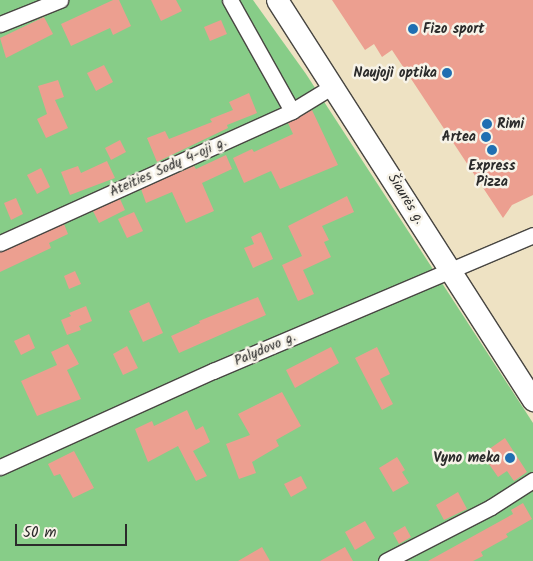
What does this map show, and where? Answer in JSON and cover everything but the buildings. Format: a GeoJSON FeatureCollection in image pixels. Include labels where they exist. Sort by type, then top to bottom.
{"type":"FeatureCollection","features":[{"type":"Feature","properties":{"kind":"main road","name":"Šiaurės g."},"geometry":{"type":"LineString","coordinates":[[276,0],[533,400]]}},
{"type":"Feature","properties":{"kind":"street"},"geometry":{"type":"LineString","coordinates":[[0,24],[60,0]]}},
{"type":"Feature","properties":{"kind":"street"},"geometry":{"type":"LineString","coordinates":[[230,0],[292,111]]}},
{"type":"Feature","properties":{"kind":"street","name":"Ateities Sodų 4-oji g."},"geometry":{"type":"LineString","coordinates":[[0,243],[292,111],[333,86]]}},
{"type":"Feature","properties":{"kind":"street","name":"Palydovo g."},"geometry":{"type":"LineString","coordinates":[[0,467],[213,371],[451,272],[533,235]]}},
{"type":"Feature","properties":{"kind":"street"},"geometry":{"type":"LineString","coordinates":[[386,561],[491,507],[533,480]]}},
{"type":"Feature","properties":{"kind":"green space"},"geometry":{"type":"Polygon","coordinates":[[[0,0],[253,0],[306,74],[533,423],[533,561],[0,561],[0,0]]]}},
{"type":"Feature","properties":{"kind":"place","name":"Fizo sport"},"geometry":{"type":"Point","coordinates":[413,29]}},
{"type":"Feature","properties":{"kind":"place","name":"Naujoji optika"},"geometry":{"type":"Point","coordinates":[447,73]}},
{"type":"Feature","properties":{"kind":"place","name":"Rimi"},"geometry":{"type":"Point","coordinates":[487,124]}},
{"type":"Feature","properties":{"kind":"place","name":"Artea"},"geometry":{"type":"Point","coordinates":[486,137]}},
{"type":"Feature","properties":{"kind":"place","name":"Express Pizza"},"geometry":{"type":"Point","coordinates":[492,150]}},
{"type":"Feature","properties":{"kind":"place","name":"Vyno meka"},"geometry":{"type":"Point","coordinates":[510,458]}}]}
